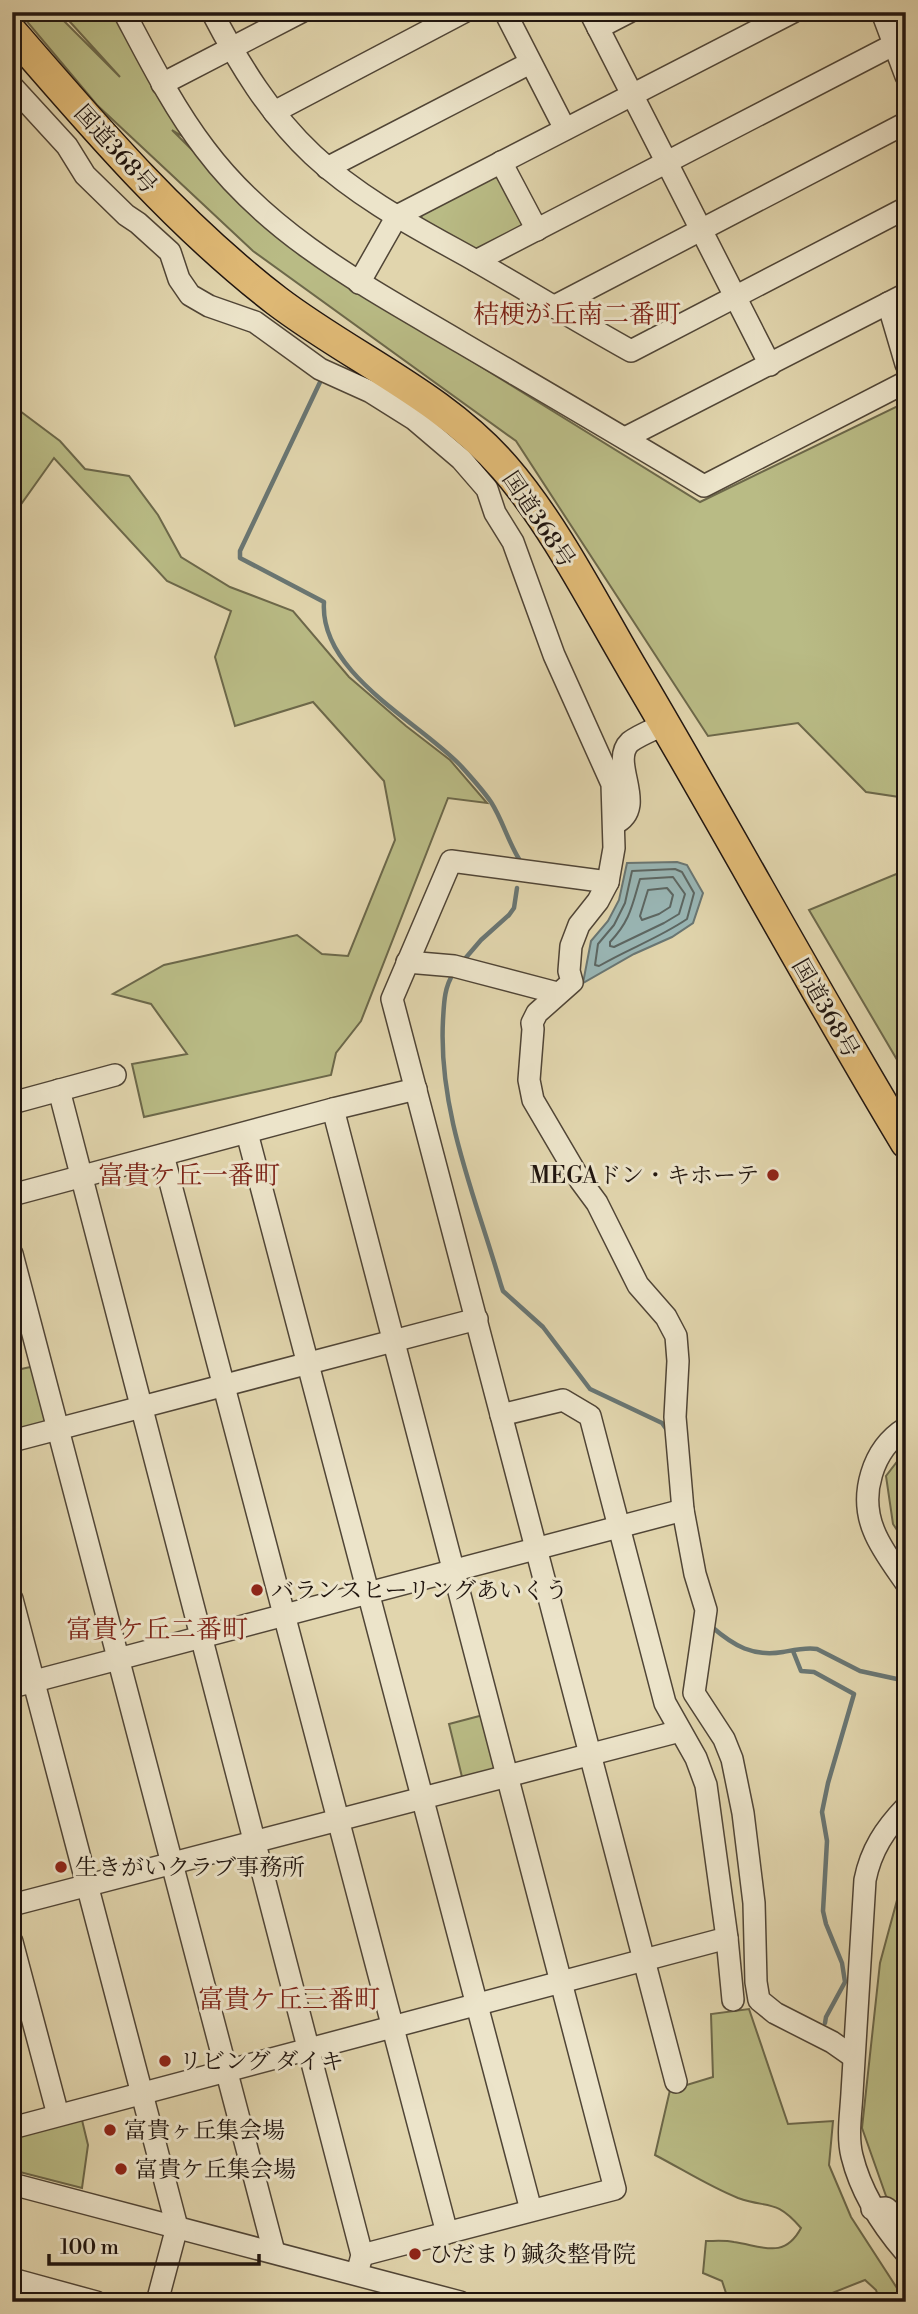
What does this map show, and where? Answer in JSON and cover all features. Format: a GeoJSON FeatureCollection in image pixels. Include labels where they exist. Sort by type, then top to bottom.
{"type":"FeatureCollection","features":[{"type":"Feature","properties":{"kind":"highway","name":"国道368号"},"geometry":{"type":"LineString","coordinates":[[12,32],[160,197],[233,264],[277,301],[341,346],[427,398],[485,445],[526,494],[665,724],[830,1018],[906,1143]]}},
{"type":"Feature","properties":{"kind":"street"},"geometry":{"type":"LineString","coordinates":[[124,12],[162,84],[205,150],[291,237],[359,282],[704,485],[906,382]]}},
{"type":"Feature","properties":{"kind":"street"},"geometry":{"type":"LineString","coordinates":[[212,12],[231,49],[274,112],[327,167],[359,192],[397,216],[631,351],[906,208]]}},
{"type":"Feature","properties":{"kind":"street"},"geometry":{"type":"LineString","coordinates":[[162,84],[301,12]]}},
{"type":"Feature","properties":{"kind":"street"},"geometry":{"type":"LineString","coordinates":[[274,112],[464,12]]}},
{"type":"Feature","properties":{"kind":"street"},"geometry":{"type":"LineString","coordinates":[[505,12],[565,130]]}},
{"type":"Feature","properties":{"kind":"street"},"geometry":{"type":"LineString","coordinates":[[629,12],[594,20],[770,365]]}},
{"type":"Feature","properties":{"kind":"street"},"geometry":{"type":"LineString","coordinates":[[359,282],[397,216],[793,12]]}},
{"type":"Feature","properties":{"kind":"street"},"geometry":{"type":"LineString","coordinates":[[882,12],[906,76]]}},
{"type":"Feature","properties":{"kind":"street"},"geometry":{"type":"LineString","coordinates":[[476,261],[895,44]]}},
{"type":"Feature","properties":{"kind":"street"},"geometry":{"type":"LineString","coordinates":[[327,167],[530,63]]}},
{"type":"Feature","properties":{"kind":"street"},"geometry":{"type":"LineString","coordinates":[[12,86],[67,146],[85,175],[125,215],[170,252],[179,279],[190,295],[209,306],[255,322],[326,372],[371,392],[414,419],[461,458],[487,489],[495,513],[513,542],[554,655],[612,784],[614,824],[614,848],[608,881],[598,901],[579,925],[571,946],[569,971],[572,982],[537,1013],[532,1023],[529,1080],[533,1100],[580,1180],[597,1203],[638,1285],[674,1329],[677,1343],[676,1512],[690,1552],[705,1619],[694,1693],[723,1738],[732,1759],[741,1800],[754,1903],[759,2000],[775,2013],[832,2042],[852,2056]]}},
{"type":"Feature","properties":{"kind":"street"},"geometry":{"type":"LineString","coordinates":[[552,307],[906,123]]}},
{"type":"Feature","properties":{"kind":"street"},"geometry":{"type":"LineString","coordinates":[[501,162],[537,230]]}},
{"type":"Feature","properties":{"kind":"street"},"geometry":{"type":"LineString","coordinates":[[625,438],[897,298],[906,364]]}},
{"type":"Feature","properties":{"kind":"street"},"geometry":{"type":"LineString","coordinates":[[614,824],[624,820],[628,811],[623,758],[625,750],[631,742],[665,724]]}},
{"type":"Feature","properties":{"kind":"street"},"geometry":{"type":"LineString","coordinates":[[608,881],[451,861],[392,999],[676,2082]]}},
{"type":"Feature","properties":{"kind":"street"},"geometry":{"type":"LineString","coordinates":[[407,962],[461,968],[557,993]]}},
{"type":"Feature","properties":{"kind":"street"},"geometry":{"type":"LineString","coordinates":[[12,1103],[115,1075]]}},
{"type":"Feature","properties":{"kind":"street"},"geometry":{"type":"LineString","coordinates":[[12,1195],[416,1089]]}},
{"type":"Feature","properties":{"kind":"street"},"geometry":{"type":"LineString","coordinates":[[59,1090],[309,2048],[359,2265]]}},
{"type":"Feature","properties":{"kind":"street"},"geometry":{"type":"LineString","coordinates":[[333,1109],[615,2189],[447,2233],[359,2265]]}},
{"type":"Feature","properties":{"kind":"street"},"geometry":{"type":"LineString","coordinates":[[247,1133],[531,2210]]}},
{"type":"Feature","properties":{"kind":"street"},"geometry":{"type":"LineString","coordinates":[[163,1155],[447,2233]]}},
{"type":"Feature","properties":{"kind":"street"},"geometry":{"type":"LineString","coordinates":[[12,1254],[274,2252]]}},
{"type":"Feature","properties":{"kind":"street"},"geometry":{"type":"LineString","coordinates":[[12,1441],[477,1319]]}},
{"type":"Feature","properties":{"kind":"street"},"geometry":{"type":"LineString","coordinates":[[501,1415],[562,1400],[590,1416],[665,1703],[696,1758],[706,1785],[733,2000]]}},
{"type":"Feature","properties":{"kind":"street"},"geometry":{"type":"LineString","coordinates":[[906,1428],[884,1449],[873,1469],[867,1492],[875,1535],[906,1583]]}},
{"type":"Feature","properties":{"kind":"street"},"geometry":{"type":"LineString","coordinates":[[12,1687],[676,1512]]}},
{"type":"Feature","properties":{"kind":"street"},"geometry":{"type":"LineString","coordinates":[[12,1599],[177,2227],[157,2302]]}},
{"type":"Feature","properties":{"kind":"street"},"geometry":{"type":"LineString","coordinates":[[12,1905],[680,1731]]}},
{"type":"Feature","properties":{"kind":"street"},"geometry":{"type":"LineString","coordinates":[[906,1807],[880,1838],[864,1880],[852,2056],[851,2153],[872,2209],[906,2253]]}},
{"type":"Feature","properties":{"kind":"street"},"geometry":{"type":"LineString","coordinates":[[12,2128],[727,1938]]}},
{"type":"Feature","properties":{"kind":"street"},"geometry":{"type":"LineString","coordinates":[[12,1942],[58,2115]]}},
{"type":"Feature","properties":{"kind":"street"},"geometry":{"type":"LineString","coordinates":[[12,2183],[274,2252],[359,2265],[404,2295],[460,2302]]}},
{"type":"Feature","properties":{"kind":"street"},"geometry":{"type":"LineString","coordinates":[[872,2209],[886,2207],[906,2225]]}},
{"type":"Feature","properties":{"kind":"street"},"geometry":{"type":"LineString","coordinates":[[12,2279],[96,2302]]}},
{"type":"Feature","properties":{"kind":"green space"},"geometry":{"type":"Polygon","coordinates":[[[19,12],[55,12],[120,77],[61,12],[115,12],[190,141],[172,130],[287,244],[700,502],[906,402],[906,798],[866,792],[798,723],[708,736],[516,441],[253,251],[97,105],[19,12]]]}},
{"type":"Feature","properties":{"kind":"green space"},"geometry":{"type":"Polygon","coordinates":[[[496,172],[526,229],[472,251],[421,222],[422,211],[496,172]]]}},
{"type":"Feature","properties":{"kind":"green space"},"geometry":{"type":"Polygon","coordinates":[[[12,405],[60,441],[85,469],[129,476],[158,515],[181,557],[230,587],[293,611],[349,677],[450,760],[487,803],[448,798],[361,1021],[336,1053],[331,1075],[144,1117],[132,1064],[187,1054],[151,1004],[113,994],[164,965],[297,935],[322,954],[348,956],[395,840],[384,781],[313,702],[235,726],[215,657],[231,611],[167,581],[54,458],[12,517],[12,405]]]}},
{"type":"Feature","properties":{"kind":"green space"},"geometry":{"type":"Polygon","coordinates":[[[906,870],[906,1075],[809,910],[906,870]]]}},
{"type":"Feature","properties":{"kind":"green space"},"geometry":{"type":"Polygon","coordinates":[[[35,1366],[50,1418],[45,1427],[12,1430],[12,1371],[35,1366]]]}},
{"type":"Feature","properties":{"kind":"green space"},"geometry":{"type":"Polygon","coordinates":[[[906,1450],[906,1544],[893,1524],[886,1476],[906,1450]]]}},
{"type":"Feature","properties":{"kind":"green space"},"geometry":{"type":"Polygon","coordinates":[[[487,1714],[500,1765],[494,1773],[463,1781],[449,1724],[487,1714]]]}},
{"type":"Feature","properties":{"kind":"green space"},"geometry":{"type":"Polygon","coordinates":[[[906,1867],[906,2214],[886,2196],[862,2128],[880,1963],[906,1867]]]}},
{"type":"Feature","properties":{"kind":"green space"},"geometry":{"type":"Polygon","coordinates":[[[749,2009],[788,2124],[833,2121],[829,2165],[851,2217],[906,2302],[880,2302],[876,2290],[865,2280],[822,2297],[819,2302],[729,2302],[722,2281],[703,2273],[706,2241],[780,2248],[794,2238],[801,2228],[778,2208],[728,2194],[655,2155],[670,2090],[713,2077],[711,2014],[749,2009]]]}},
{"type":"Feature","properties":{"kind":"green space"},"geometry":{"type":"Polygon","coordinates":[[[81,2116],[88,2145],[82,2188],[12,2170],[12,2135],[81,2116]]]}},
{"type":"Feature","properties":{"kind":"water"},"geometry":{"type":"Polygon","coordinates":[[[677,862],[687,865],[703,893],[693,923],[672,937],[634,954],[583,983],[591,941],[608,921],[619,900],[627,863],[677,862]]]}},
{"type":"Feature","properties":{"kind":"waterway"},"geometry":{"type":"LineString","coordinates":[[322,378],[240,551],[240,558],[324,602],[327,628],[337,651],[374,694],[442,748],[472,778],[495,809],[519,859]]}},
{"type":"Feature","properties":{"kind":"waterway"},"geometry":{"type":"LineString","coordinates":[[463,961],[481,940],[509,915],[514,908],[517,888]]}},
{"type":"Feature","properties":{"kind":"waterway"},"geometry":{"type":"LineString","coordinates":[[453,974],[444,1002],[443,1054],[446,1088],[470,1187],[503,1291],[543,1327],[590,1389],[662,1423],[667,1430]]}},
{"type":"Feature","properties":{"kind":"waterway"},"geometry":{"type":"LineString","coordinates":[[712,1627],[736,1645],[753,1651],[772,1653],[817,1649],[860,1671],[906,1681]]}},
{"type":"Feature","properties":{"kind":"waterway"},"geometry":{"type":"LineString","coordinates":[[793,1651],[801,1671],[814,1672],[854,1694],[822,1812],[827,1841],[823,1911],[842,1963],[845,1982],[825,2023]]}},
{"type":"Feature","properties":{"kind":"place","name":"MEGAドン・キホーテ"},"geometry":{"type":"Point","coordinates":[773,1175]}},
{"type":"Feature","properties":{"kind":"place","name":"バランスヒーリングあいくう"},"geometry":{"type":"Point","coordinates":[257,1590]}},
{"type":"Feature","properties":{"kind":"place","name":"生きがいクラブ事務所"},"geometry":{"type":"Point","coordinates":[61,1867]}},
{"type":"Feature","properties":{"kind":"place","name":"リビング ダイキ"},"geometry":{"type":"Point","coordinates":[165,2061]}},
{"type":"Feature","properties":{"kind":"place","name":"富貴ヶ丘集会場"},"geometry":{"type":"Point","coordinates":[110,2130]}},
{"type":"Feature","properties":{"kind":"place","name":"富貴ケ丘集会場"},"geometry":{"type":"Point","coordinates":[121,2169]}},
{"type":"Feature","properties":{"kind":"place","name":"ひだまり鍼灸整骨院"},"geometry":{"type":"Point","coordinates":[415,2254]}},
{"type":"Feature","properties":{"kind":"district","name":"桔梗が丘南二番町"},"geometry":{"type":"Point","coordinates":[577,314]}},
{"type":"Feature","properties":{"kind":"district","name":"富貴ケ丘一番町"},"geometry":{"type":"Point","coordinates":[189,1175]}},
{"type":"Feature","properties":{"kind":"district","name":"富貴ケ丘二番町"},"geometry":{"type":"Point","coordinates":[157,1629]}},
{"type":"Feature","properties":{"kind":"district","name":"富貴ケ丘三番町"},"geometry":{"type":"Point","coordinates":[289,1999]}}]}
